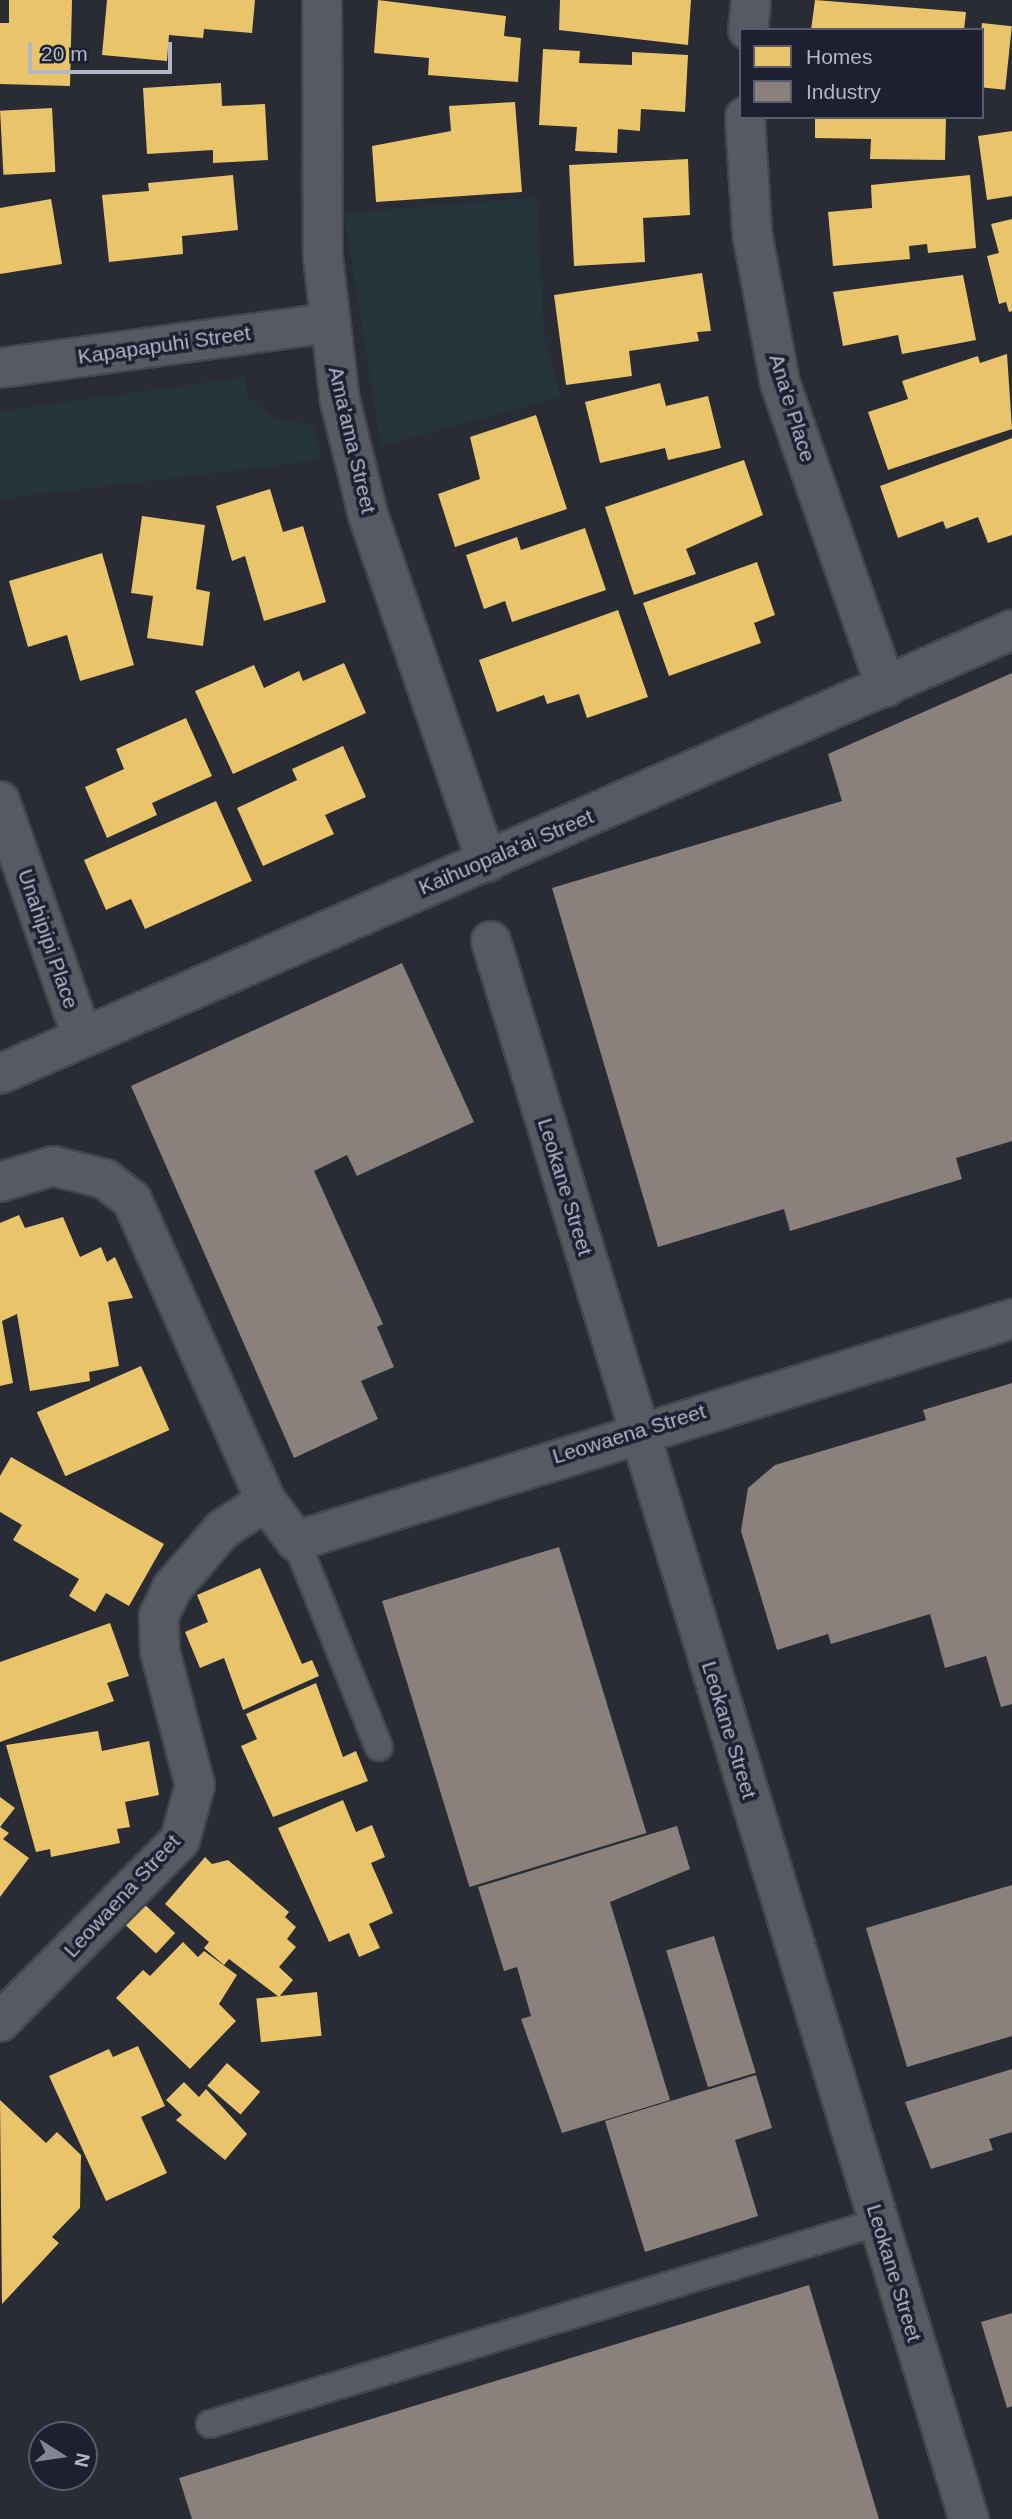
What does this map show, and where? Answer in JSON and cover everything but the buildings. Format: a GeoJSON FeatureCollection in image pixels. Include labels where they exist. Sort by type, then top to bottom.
{"type":"FeatureCollection","features":[{"type":"Feature","properties":{"kind":"street","name":"Ama'ama Street"},"geometry":{"type":"LineString","coordinates":[[322,0],[317,106],[327,323],[368,515],[487,862]]}},
{"type":"Feature","properties":{"kind":"street"},"geometry":{"type":"LineString","coordinates":[[748,28],[751,0]]}},
{"type":"Feature","properties":{"kind":"street","name":"Ana'e Place"},"geometry":{"type":"LineString","coordinates":[[745,119],[752,233],[780,383],[886,687]]}},
{"type":"Feature","properties":{"kind":"street","name":"Kapapapuhi Street"},"geometry":{"type":"LineString","coordinates":[[0,368],[327,323]]}},
{"type":"Feature","properties":{"kind":"street","name":"Kaihuopala'ai Street"},"geometry":{"type":"LineString","coordinates":[[0,1073],[1012,630]]}},
{"type":"Feature","properties":{"kind":"street","name":"Unahipipi Place"},"geometry":{"type":"LineString","coordinates":[[0,801],[82,1037]]}},
{"type":"Feature","properties":{"kind":"street","name":"Leokane Street"},"geometry":{"type":"LineString","coordinates":[[491,941],[969,2519]]}},
{"type":"Feature","properties":{"kind":"street"},"geometry":{"type":"LineString","coordinates":[[0,1182],[53,1166],[105,1179],[132,1200],[266,1501],[296,1541]]}},
{"type":"Feature","properties":{"kind":"street","name":"Leowaena Street"},"geometry":{"type":"LineString","coordinates":[[296,1541],[639,1431],[1012,1318]]}},
{"type":"Feature","properties":{"kind":"street","name":"Leowaena Street"},"geometry":{"type":"LineString","coordinates":[[0,2022],[180,1840],[195,1785],[160,1652],[159,1616],[172,1588],[223,1530],[266,1501]]}},
{"type":"Feature","properties":{"kind":"lane"},"geometry":{"type":"LineString","coordinates":[[296,1541],[379,1747]]}},
{"type":"Feature","properties":{"kind":"lane"},"geometry":{"type":"LineString","coordinates":[[210,2424],[879,2222]]}},
{"type":"Feature","properties":{"kind":"shaded area"},"geometry":{"type":"Polygon","coordinates":[[[537,197],[544,336],[561,397],[381,446],[344,213],[537,197]]]}},
{"type":"Feature","properties":{"kind":"shaded area"},"geometry":{"type":"Polygon","coordinates":[[[246,377],[247,397],[273,417],[313,426],[322,460],[0,499],[0,411],[246,377]]]}}]}
